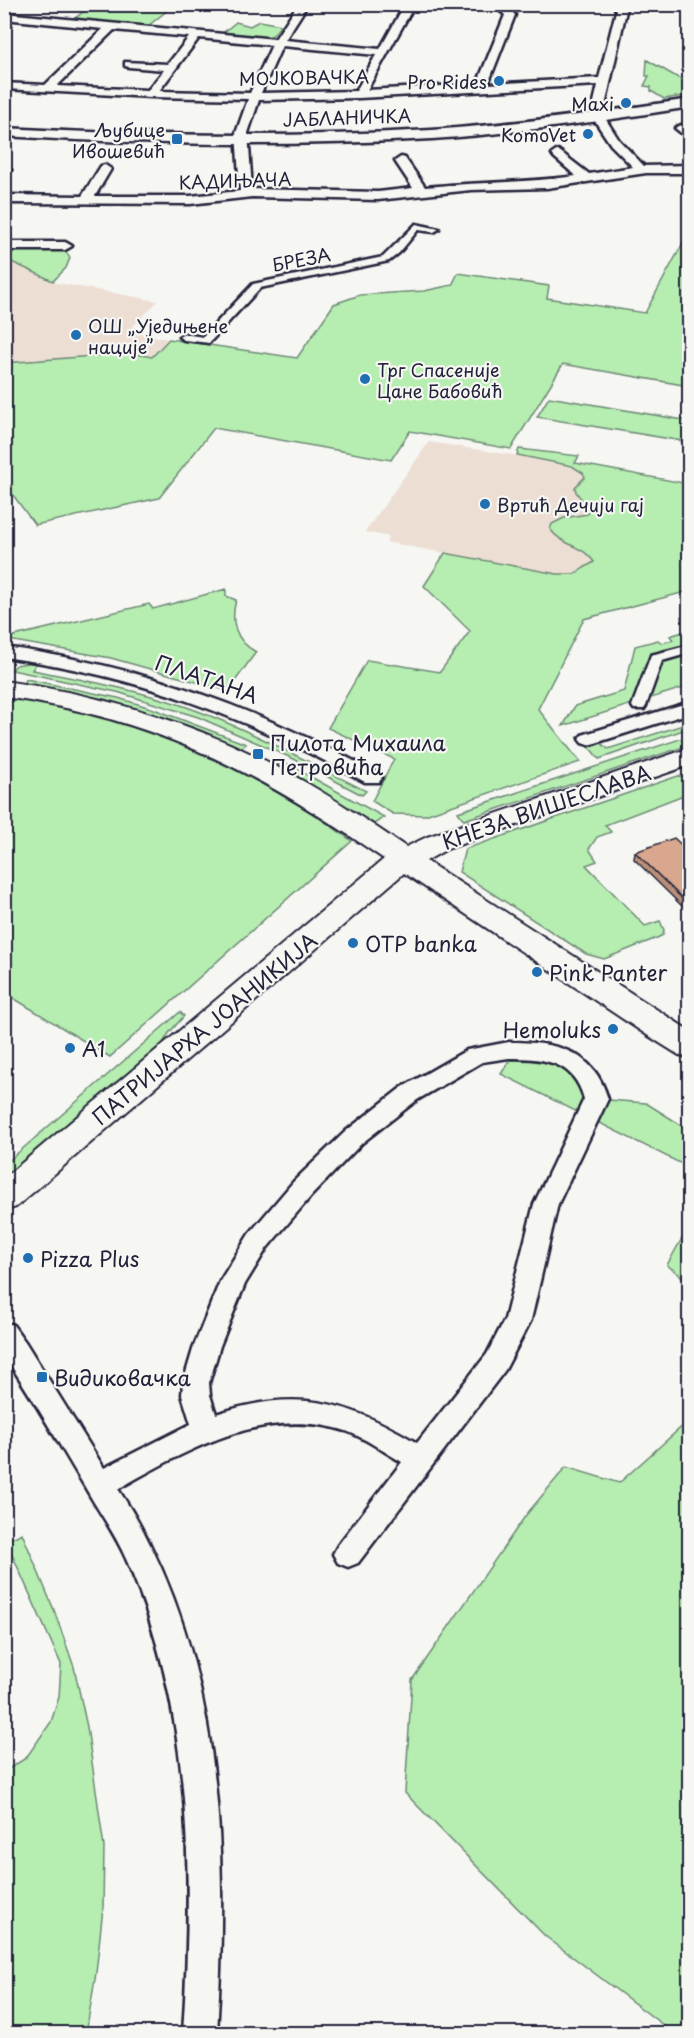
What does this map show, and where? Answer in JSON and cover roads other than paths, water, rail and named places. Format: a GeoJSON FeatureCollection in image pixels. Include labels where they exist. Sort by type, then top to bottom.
{"type":"FeatureCollection","features":[{"type":"Feature","properties":{"kind":"main road"},"geometry":{"type":"LineString","coordinates":[[4,689],[140,718],[180,733],[280,780],[690,1047]]}},
{"type":"Feature","properties":{"kind":"main road","name":"КНЕЗА ВИШЕСЛАВА"},"geometry":{"type":"LineString","coordinates":[[404,859],[437,843],[690,756]]}},
{"type":"Feature","properties":{"kind":"main road","name":"ПАТРИЈАРХА ЈОАНИКИЈА"},"geometry":{"type":"LineString","coordinates":[[4,1198],[387,871],[404,859]]}},
{"type":"Feature","properties":{"kind":"street"},"geometry":{"type":"LineString","coordinates":[[246,194],[241,140],[254,97],[278,42],[303,4]]}},
{"type":"Feature","properties":{"kind":"street"},"geometry":{"type":"LineString","coordinates":[[359,95],[410,4]]}},
{"type":"Feature","properties":{"kind":"street"},"geometry":{"type":"LineString","coordinates":[[619,4],[621,11],[598,117],[615,142],[641,169]]}},
{"type":"Feature","properties":{"kind":"street"},"geometry":{"type":"LineString","coordinates":[[481,88],[510,15],[497,5]]}},
{"type":"Feature","properties":{"kind":"street"},"geometry":{"type":"LineString","coordinates":[[4,16],[382,52]]}},
{"type":"Feature","properties":{"kind":"street"},"geometry":{"type":"LineString","coordinates":[[12,29],[27,19]]}},
{"type":"Feature","properties":{"kind":"street"},"geometry":{"type":"LineString","coordinates":[[47,89],[112,27]]}},
{"type":"Feature","properties":{"kind":"street"},"geometry":{"type":"LineString","coordinates":[[151,94],[196,34]]}},
{"type":"Feature","properties":{"kind":"street"},"geometry":{"type":"LineString","coordinates":[[129,64],[170,67]]}},
{"type":"Feature","properties":{"kind":"street","name":"МОЈКОВАЧКА"},"geometry":{"type":"LineString","coordinates":[[4,86],[254,97],[359,95],[604,81]]}},
{"type":"Feature","properties":{"kind":"street","name":"ЈАБЛАНИЧКА"},"geometry":{"type":"LineString","coordinates":[[4,132],[241,140],[430,133],[598,117],[690,103]]}},
{"type":"Feature","properties":{"kind":"street"},"geometry":{"type":"LineString","coordinates":[[558,154],[586,178]]}},
{"type":"Feature","properties":{"kind":"street"},"geometry":{"type":"LineString","coordinates":[[401,161],[422,192]]}},
{"type":"Feature","properties":{"kind":"street"},"geometry":{"type":"LineString","coordinates":[[86,200],[105,169]]}},
{"type":"Feature","properties":{"kind":"street","name":"КАДИЊАЧА"},"geometry":{"type":"LineString","coordinates":[[4,199],[199,199],[246,194],[354,197],[471,186],[547,184],[641,169],[690,169]]}},
{"type":"Feature","properties":{"kind":"street","name":"БРЕЗА"},"geometry":{"type":"LineString","coordinates":[[184,337],[205,341],[257,286],[386,259],[396,251],[416,227],[434,229]]}},
{"type":"Feature","properties":{"kind":"street"},"geometry":{"type":"LineString","coordinates":[[4,246],[65,246]]}},
{"type":"Feature","properties":{"kind":"street"},"geometry":{"type":"LineString","coordinates":[[639,705],[656,658],[690,648]]}},
{"type":"Feature","properties":{"kind":"street"},"geometry":{"type":"LineString","coordinates":[[4,671],[10,653]]}},
{"type":"Feature","properties":{"kind":"street","name":"ПЛАТАНА"},"geometry":{"type":"LineString","coordinates":[[10,653],[130,676],[208,700],[301,739],[372,778]]}},
{"type":"Feature","properties":{"kind":"street"},"geometry":{"type":"LineString","coordinates":[[589,740],[690,707]]}},
{"type":"Feature","properties":{"kind":"street"},"geometry":{"type":"LineString","coordinates":[[206,1428],[199,1407],[196,1383],[219,1312],[244,1261],[288,1205],[354,1137],[383,1113],[431,1080],[486,1052],[517,1048],[542,1050],[558,1056],[581,1070],[595,1089],[596,1099],[546,1204],[522,1308],[513,1333],[496,1362],[348,1554]]}},
{"type":"Feature","properties":{"kind":"street"},"geometry":{"type":"LineString","coordinates":[[4,1333],[122,1522],[140,1558],[171,1639],[192,1732],[201,1801],[205,1872],[200,2034]]}},
{"type":"Feature","properties":{"kind":"street"},"geometry":{"type":"LineString","coordinates":[[99,1485],[206,1428],[252,1414],[296,1411],[323,1414],[362,1425],[421,1459]]}},
{"type":"Feature","properties":{"kind":"place","name":"Pro Rides"},"geometry":{"type":"Point","coordinates":[499,81]}},
{"type":"Feature","properties":{"kind":"place","name":"Maxi"},"geometry":{"type":"Point","coordinates":[626,103]}},
{"type":"Feature","properties":{"kind":"place","name":"KomoVet"},"geometry":{"type":"Point","coordinates":[588,134]}},
{"type":"Feature","properties":{"kind":"place","name":"Љубице Ивошевић"},"geometry":{"type":"Point","coordinates":[177,139]}},
{"type":"Feature","properties":{"kind":"place","name":"ОШ „Уједињене нације”"},"geometry":{"type":"Point","coordinates":[76,335]}},
{"type":"Feature","properties":{"kind":"place","name":"Трг Спасеније Цане Бабовић"},"geometry":{"type":"Point","coordinates":[365,379]}},
{"type":"Feature","properties":{"kind":"place","name":"Вртић Дечији гај"},"geometry":{"type":"Point","coordinates":[485,504]}},
{"type":"Feature","properties":{"kind":"place","name":"Пилота Михаила Петровића"},"geometry":{"type":"Point","coordinates":[258,754]}},
{"type":"Feature","properties":{"kind":"place","name":"OTP banka"},"geometry":{"type":"Point","coordinates":[353,943]}},
{"type":"Feature","properties":{"kind":"place","name":"Pink Panter"},"geometry":{"type":"Point","coordinates":[537,972]}},
{"type":"Feature","properties":{"kind":"place","name":"Hemoluks"},"geometry":{"type":"Point","coordinates":[613,1029]}},
{"type":"Feature","properties":{"kind":"place","name":"A1"},"geometry":{"type":"Point","coordinates":[70,1048]}},
{"type":"Feature","properties":{"kind":"place","name":"Pizza Plus"},"geometry":{"type":"Point","coordinates":[28,1258]}},
{"type":"Feature","properties":{"kind":"place","name":"Видиковачка"},"geometry":{"type":"Point","coordinates":[42,1377]}}]}
